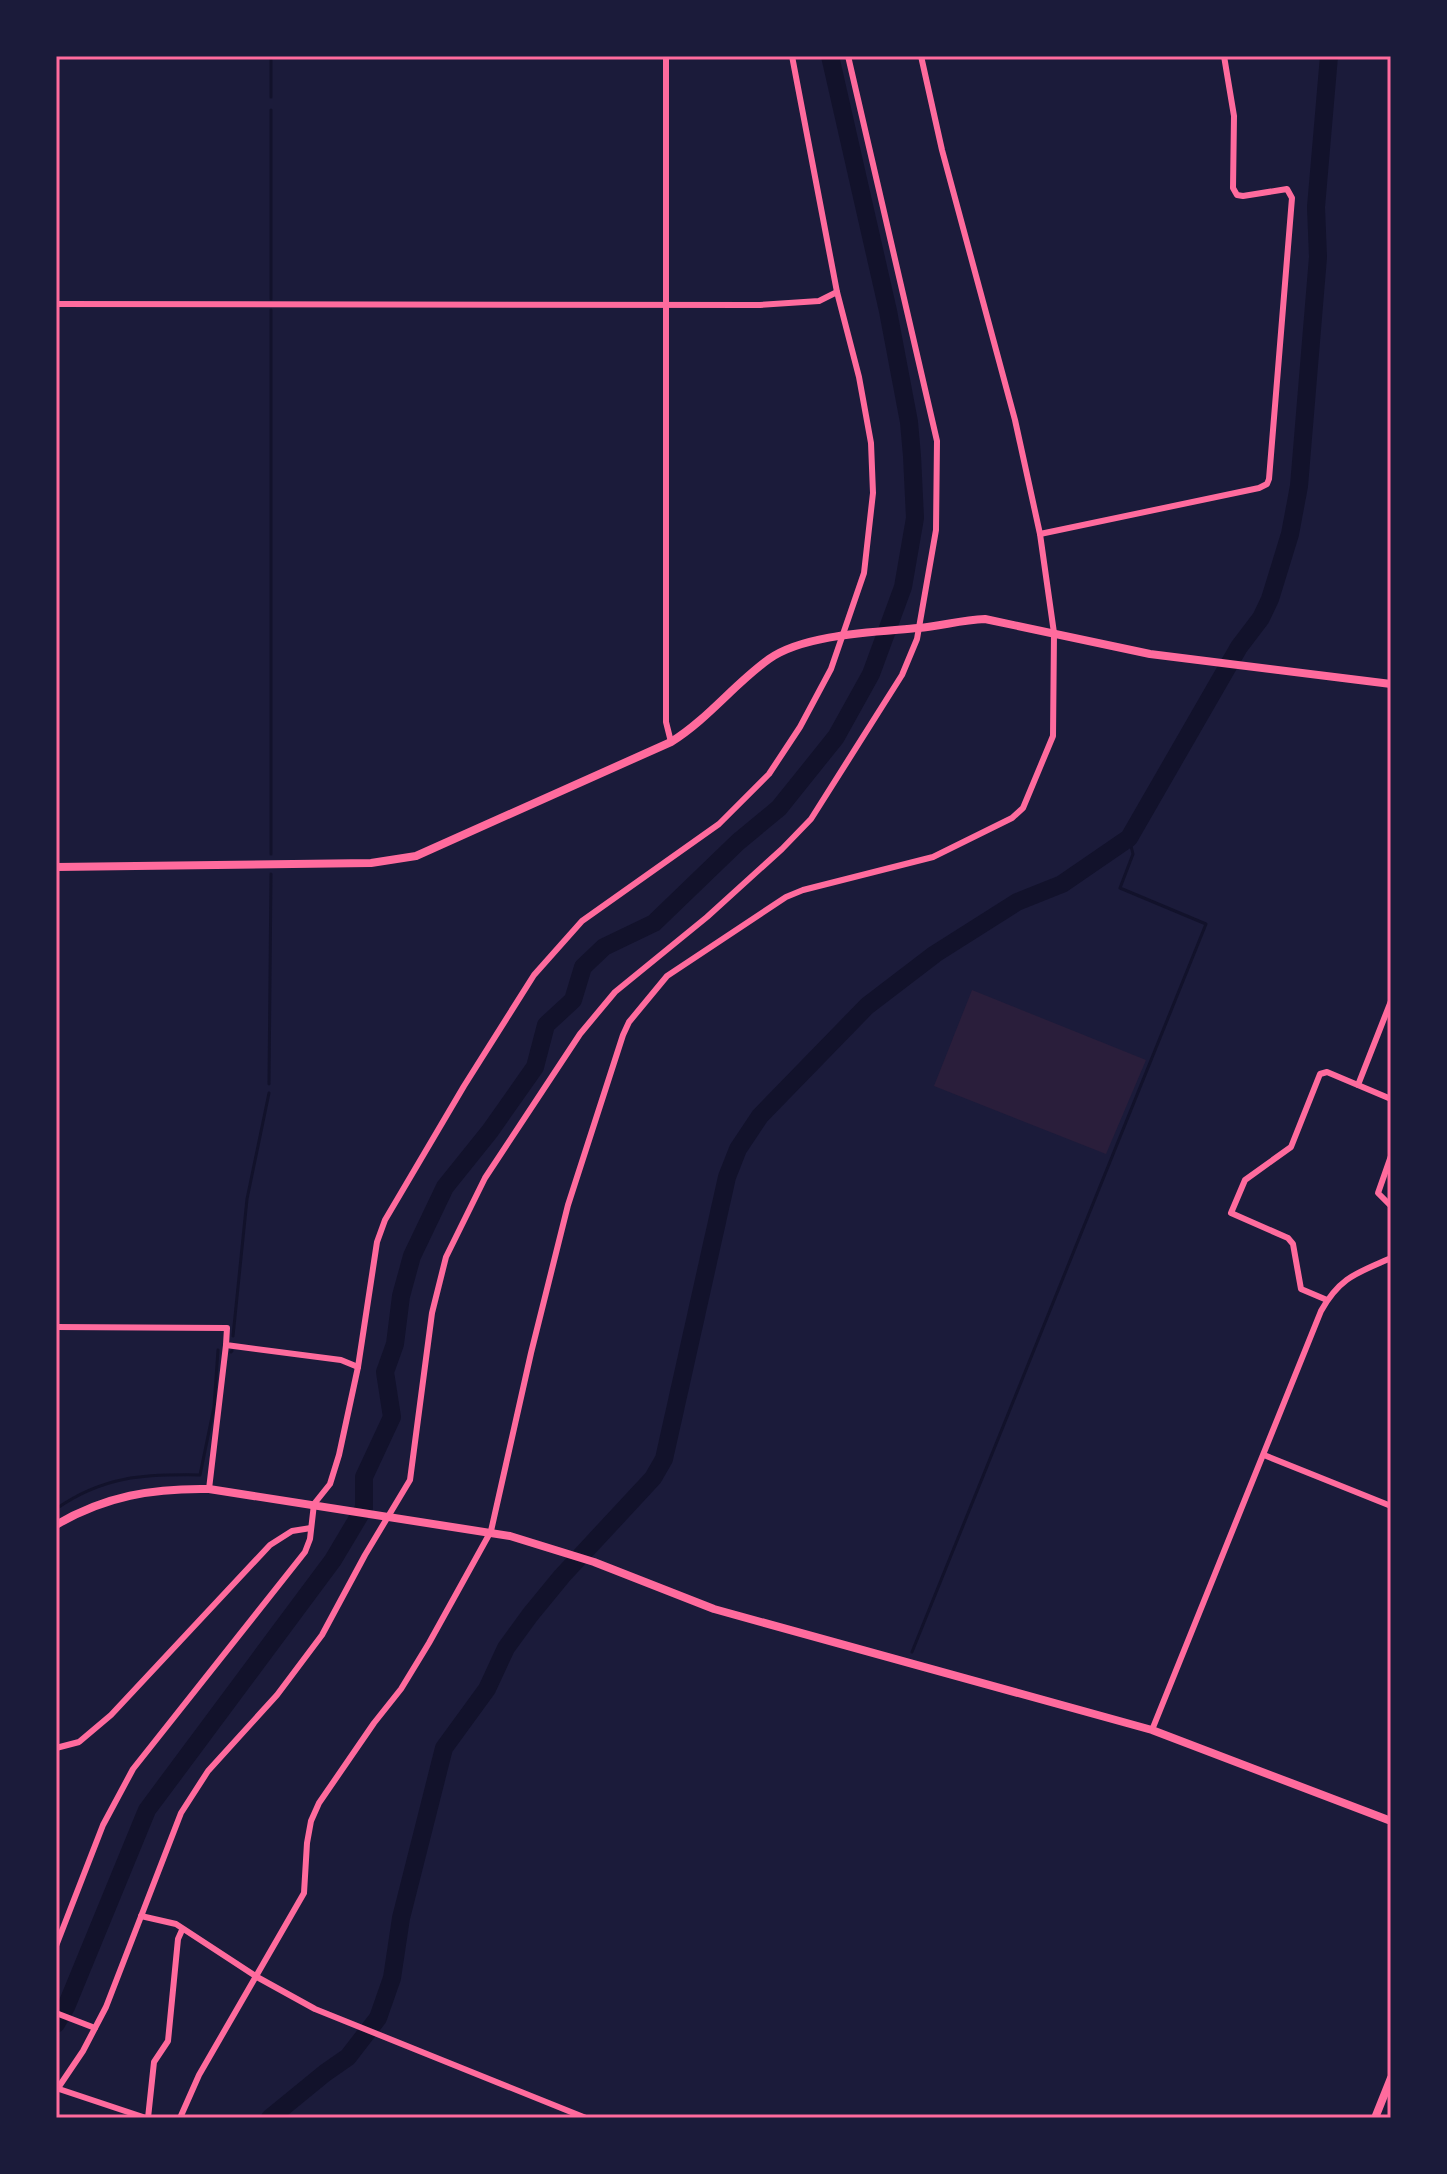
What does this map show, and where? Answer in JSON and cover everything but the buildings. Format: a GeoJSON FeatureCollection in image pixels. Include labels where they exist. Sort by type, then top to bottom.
{"type":"FeatureCollection","features":[{"type":"Feature","properties":{"kind":"street"},"geometry":{"type":"LineString","coordinates":[[666,56],[666,722],[671,742]]}},
{"type":"Feature","properties":{"kind":"street"},"geometry":{"type":"LineString","coordinates":[[56,1946],[103,1825],[133,1769],[305,1552],[339,1455],[358,1367],[377,1242],[385,1220],[464,1086],[534,975],[582,921],[719,824],[769,774],[800,727],[844,637],[864,573],[873,493],[871,443],[859,377],[837,292],[792,56]]}},
{"type":"Feature","properties":{"kind":"street"},"geometry":{"type":"LineString","coordinates":[[848,56],[937,441],[936,530],[921,622],[914,628]]}},
{"type":"Feature","properties":{"kind":"street"},"geometry":{"type":"LineString","coordinates":[[180,2118],[199,2075],[304,1893],[311,1821],[319,1803],[401,1689],[491,1531],[568,1205],[629,1022],[667,976],[786,897],[933,857],[1018,814],[1053,736],[1054,633],[1040,534],[1015,420],[942,150],[921,56]]}},
{"type":"Feature","properties":{"kind":"street"},"geometry":{"type":"LineString","coordinates":[[1040,534],[1259,488],[1269,479],[1292,198],[1287,189],[1243,196],[1237,195],[1233,188],[1234,116],[1224,56]]}},
{"type":"Feature","properties":{"kind":"street"},"geometry":{"type":"LineString","coordinates":[[56,304],[760,305],[819,301],[837,292]]}},
{"type":"Feature","properties":{"kind":"street"},"geometry":{"type":"LineString","coordinates":[[56,867],[392,861],[416,856],[671,742],[708,716],[770,659],[808,641],[958,620],[985,619],[1150,654],[1219,665],[1391,684]]}},
{"type":"Feature","properties":{"kind":"street"},"geometry":{"type":"LineString","coordinates":[[182,1930],[178,1939],[168,2041],[154,2062],[147,2118],[57,2090],[106,2007],[171,1835],[193,1793],[208,1771],[277,1695],[322,1635],[384,1514],[410,1480],[432,1313],[446,1257],[485,1178],[580,1034],[615,992],[707,917],[811,819],[902,675],[917,639],[914,628]]}},
{"type":"Feature","properties":{"kind":"street"},"geometry":{"type":"LineString","coordinates":[[1358,1085],[1391,1001]]}},
{"type":"Feature","properties":{"kind":"street"},"geometry":{"type":"LineString","coordinates":[[1327,1300],[1301,1289],[1295,1250],[1288,1238],[1231,1213],[1245,1180],[1291,1147],[1320,1074],[1327,1072],[1391,1099]]}},
{"type":"Feature","properties":{"kind":"street"},"geometry":{"type":"LineString","coordinates":[[1391,1156],[1378,1193],[1391,1206]]}},
{"type":"Feature","properties":{"kind":"street"},"geometry":{"type":"LineString","coordinates":[[1152,1730],[1327,1300],[1344,1279],[1391,1258]]}},
{"type":"Feature","properties":{"kind":"street"},"geometry":{"type":"LineString","coordinates":[[56,1327],[227,1328],[209,1489]]}},
{"type":"Feature","properties":{"kind":"street"},"geometry":{"type":"LineString","coordinates":[[226,1345],[341,1360],[358,1367]]}},
{"type":"Feature","properties":{"kind":"street"},"geometry":{"type":"LineString","coordinates":[[1264,1455],[1391,1506]]}},
{"type":"Feature","properties":{"kind":"street"},"geometry":{"type":"LineString","coordinates":[[56,1525],[75,1513],[117,1497],[145,1491],[209,1489],[491,1531],[594,1562],[738,1616],[1152,1730],[1391,1821]]}},
{"type":"Feature","properties":{"kind":"street"},"geometry":{"type":"LineString","coordinates":[[56,1748],[79,1742],[111,1715],[270,1545],[292,1531],[311,1528]]}},
{"type":"Feature","properties":{"kind":"street"},"geometry":{"type":"LineString","coordinates":[[141,1916],[176,1924],[257,1977],[307,2005],[586,2118]]}},
{"type":"Feature","properties":{"kind":"street"},"geometry":{"type":"LineString","coordinates":[[56,2013],[92,2026]]}},
{"type":"Feature","properties":{"kind":"street"},"geometry":{"type":"LineString","coordinates":[[1375,2118],[1391,2078]]}},
{"type":"Feature","properties":{"kind":"shaded area"},"geometry":{"type":"Polygon","coordinates":[[[972,990],[1146,1060],[1106,1154],[934,1086],[972,990]]]}},
{"type":"Feature","properties":{"kind":"waterway"},"geometry":{"type":"LineString","coordinates":[[271,56],[271,97]]}},
{"type":"Feature","properties":{"kind":"waterway"},"geometry":{"type":"LineString","coordinates":[[56,2024],[66,2007],[147,1810],[333,1560],[364,1508],[364,1477],[392,1417],[385,1372],[395,1344],[401,1296],[412,1256],[445,1187],[535,1067],[546,1025],[573,1000],[583,967],[604,947],[654,923],[738,842],[779,808],[836,737],[871,674],[903,587],[915,518],[912,456],[909,422],[888,311],[830,56]]}},
{"type":"Feature","properties":{"kind":"waterway"},"geometry":{"type":"LineString","coordinates":[[270,2118],[348,2057],[378,2018],[392,1978],[401,1918],[444,1748],[487,1689],[506,1648],[530,1615],[653,1478],[664,1459],[727,1177],[738,1149],[760,1116],[867,1006],[935,954],[1017,902],[1062,884],[1129,838],[1239,647],[1261,618],[1290,534],[1299,486],[1318,257],[1316,207],[1329,56]]}},
{"type":"Feature","properties":{"kind":"waterway"},"geometry":{"type":"LineString","coordinates":[[271,110],[271,299]]}},
{"type":"Feature","properties":{"kind":"waterway"},"geometry":{"type":"LineString","coordinates":[[271,310],[271,854]]}},
{"type":"Feature","properties":{"kind":"waterway"},"geometry":{"type":"LineString","coordinates":[[912,1652],[1206,924],[1120,888],[1133,854],[1129,838]]}},
{"type":"Feature","properties":{"kind":"waterway"},"geometry":{"type":"LineString","coordinates":[[269,1084],[271,874]]}},
{"type":"Feature","properties":{"kind":"waterway"},"geometry":{"type":"LineString","coordinates":[[233,1336],[247,1199],[269,1093]]}},
{"type":"Feature","properties":{"kind":"waterway"},"geometry":{"type":"LineString","coordinates":[[56,1509],[107,1483],[160,1475],[200,1475],[214,1407],[218,1350]]}}]}
